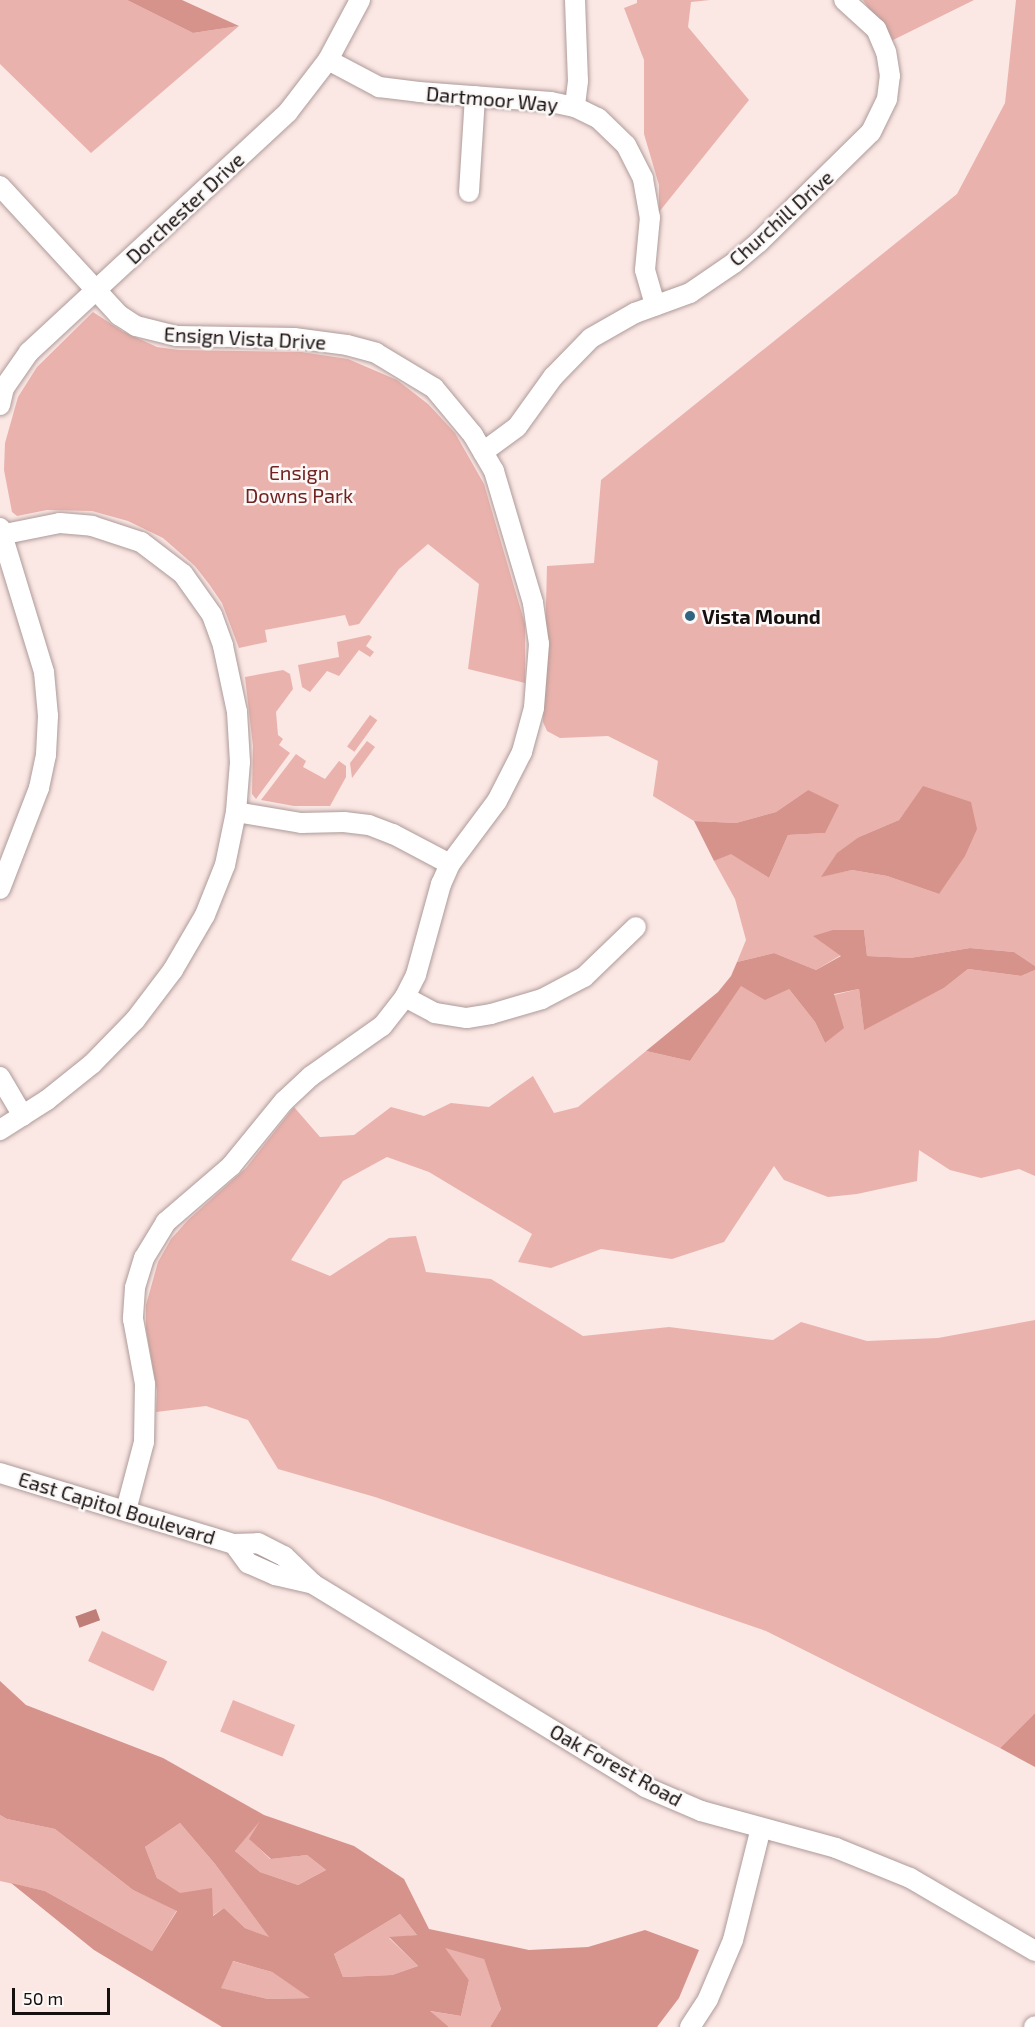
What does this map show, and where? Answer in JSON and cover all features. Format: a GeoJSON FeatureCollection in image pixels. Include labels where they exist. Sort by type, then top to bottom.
{"type":"FeatureCollection","features":[{"type":"Feature","properties":{"kind":"street","name":"Dorchester Drive"},"geometry":{"type":"LineString","coordinates":[[0,404],[4,388],[20,364],[96,290],[288,112],[328,60],[360,0]]}},
{"type":"Feature","properties":{"kind":"street"},"geometry":{"type":"LineString","coordinates":[[575,0],[578,81],[575,107]]}},
{"type":"Feature","properties":{"kind":"street","name":"Churchill Drive"},"geometry":{"type":"LineString","coordinates":[[483,452],[517,427],[553,377],[578,350],[620,320],[690,293],[758,243],[862,142],[879,121],[889,87],[886,52],[876,29],[844,0]]}},
{"type":"Feature","properties":{"kind":"street","name":"Dartmoor Way"},"geometry":{"type":"LineString","coordinates":[[328,60],[379,87],[551,102],[575,107],[598,118],[617,135],[639,167],[649,205],[645,270],[655,306]]}},
{"type":"Feature","properties":{"kind":"street"},"geometry":{"type":"LineString","coordinates":[[469,192],[476,96]]}},
{"type":"Feature","properties":{"kind":"street","name":"Ensign Vista Drive"},"geometry":{"type":"LineString","coordinates":[[0,186],[118,315],[136,326],[155,333],[176,336],[294,338],[347,345],[376,353],[434,388],[456,411],[483,452],[504,498],[533,603],[539,644],[538,686],[529,730],[513,772],[496,801],[450,864],[441,884],[416,975],[405,997],[382,1026],[311,1076],[284,1101],[231,1166],[176,1212],[150,1245],[139,1273],[133,1304],[133,1319],[145,1384],[144,1442],[126,1510]]}},
{"type":"Feature","properties":{"kind":"street"},"geometry":{"type":"LineString","coordinates":[[0,889],[39,789],[46,755],[48,716],[44,672],[1,532],[74,523],[109,529],[156,551],[183,574],[207,608],[223,646],[237,712],[240,762],[236,812],[216,891],[200,925],[173,970],[113,1044],[70,1082],[0,1130]]}},
{"type":"Feature","properties":{"kind":"street"},"geometry":{"type":"LineString","coordinates":[[236,812],[302,823],[344,822],[369,825],[393,834],[450,864]]}},
{"type":"Feature","properties":{"kind":"street"},"geometry":{"type":"LineString","coordinates":[[405,997],[445,1016],[467,1018],[491,1014],[542,999],[571,985],[595,967],[636,927]]}},
{"type":"Feature","properties":{"kind":"street"},"geometry":{"type":"LineString","coordinates":[[0,1077],[23,1116]]}},
{"type":"Feature","properties":{"kind":"street","name":"East Capitol Boulevard"},"geometry":{"type":"LineString","coordinates":[[0,1473],[234,1544]]}},
{"type":"Feature","properties":{"kind":"street","name":"Oak Forest Road"},"geometry":{"type":"LineString","coordinates":[[234,1544],[258,1543],[284,1556],[313,1584],[645,1786],[701,1811],[836,1848],[910,1878],[1035,1951]]}},
{"type":"Feature","properties":{"kind":"street"},"geometry":{"type":"LineString","coordinates":[[690,2027],[708,1999],[734,1940],[761,1828]]}},
{"type":"Feature","properties":{"kind":"green space"},"geometry":{"type":"Polygon","coordinates":[[[0,0],[127,0],[193,33],[239,26],[91,153],[0,64],[0,0]]]}},
{"type":"Feature","properties":{"kind":"green space"},"geometry":{"type":"Polygon","coordinates":[[[637,0],[710,0],[691,2],[688,27],[749,100],[659,212],[659,185],[644,134],[644,60],[624,8],[637,3],[637,0]]]}},
{"type":"Feature","properties":{"kind":"green space"},"geometry":{"type":"Polygon","coordinates":[[[863,0],[974,0],[891,41],[863,0]]]}},
{"type":"Feature","properties":{"kind":"green space"},"geometry":{"type":"Polygon","coordinates":[[[1016,0],[1035,0],[1035,966],[1014,952],[970,948],[910,958],[867,956],[864,930],[814,936],[841,955],[816,970],[774,953],[737,962],[746,940],[735,899],[714,861],[731,853],[769,878],[788,835],[825,833],[808,790],[776,812],[736,823],[694,821],[653,796],[658,761],[608,736],[560,738],[547,731],[543,722],[547,566],[594,563],[601,480],[957,194],[1005,103],[1016,0]],[[923,787],[899,820],[859,837],[822,876],[852,870],[887,876],[939,894],[923,787]]]}},
{"type":"Feature","properties":{"kind":"green space","name":"Ensign Downs Park"},"geometry":{"type":"Polygon","coordinates":[[[93,312],[122,331],[157,347],[179,350],[301,352],[348,359],[397,380],[428,404],[455,433],[484,484],[525,624],[525,683],[468,669],[479,584],[428,544],[399,569],[359,624],[349,626],[345,615],[265,630],[267,642],[239,648],[222,603],[209,584],[195,566],[163,538],[128,521],[92,511],[47,510],[17,516],[12,512],[4,470],[5,443],[18,397],[37,367],[93,312]]]}},
{"type":"Feature","properties":{"kind":"green space"},"geometry":{"type":"Polygon","coordinates":[[[369,635],[372,637],[366,646],[374,652],[370,657],[359,650],[339,676],[327,671],[310,692],[302,687],[298,665],[339,657],[337,642],[369,635]]]}},
{"type":"Feature","properties":{"kind":"green space"},"geometry":{"type":"Polygon","coordinates":[[[283,670],[290,674],[293,689],[276,712],[278,735],[283,739],[279,745],[290,753],[256,799],[252,794],[253,746],[245,677],[283,670]]]}},
{"type":"Feature","properties":{"kind":"green space"},"geometry":{"type":"Polygon","coordinates":[[[370,715],[377,720],[354,752],[347,747],[370,715]]]}},
{"type":"Feature","properties":{"kind":"green space"},"geometry":{"type":"Polygon","coordinates":[[[367,741],[375,747],[352,778],[350,763],[367,741]]]}},
{"type":"Feature","properties":{"kind":"green space"},"geometry":{"type":"Polygon","coordinates":[[[296,754],[306,761],[303,767],[325,779],[339,761],[346,766],[346,777],[330,806],[294,806],[261,800],[296,754]]]}},
{"type":"Feature","properties":{"kind":"green space"},"geometry":{"type":"Polygon","coordinates":[[[968,969],[1021,976],[1035,970],[1035,1176],[1019,1169],[981,1178],[950,1170],[919,1150],[917,1181],[857,1194],[828,1197],[784,1180],[774,1166],[724,1242],[672,1259],[601,1249],[551,1268],[518,1262],[532,1234],[429,1172],[387,1157],[343,1181],[291,1260],[330,1276],[389,1238],[416,1236],[426,1272],[491,1279],[583,1336],[669,1327],[773,1340],[801,1322],[867,1341],[938,1338],[1035,1320],[1035,1713],[1000,1748],[766,1631],[375,1497],[278,1469],[248,1420],[206,1406],[156,1412],[157,1391],[146,1329],[146,1305],[158,1262],[171,1239],[188,1220],[246,1168],[294,1107],[320,1137],[354,1135],[391,1107],[424,1116],[451,1103],[489,1107],[533,1076],[554,1113],[578,1107],[646,1051],[690,1061],[741,985],[789,989],[815,1022],[825,1043],[834,995],[859,989],[864,1029],[944,988],[968,969]]]}},
{"type":"Feature","properties":{"kind":"green space"},"geometry":{"type":"Polygon","coordinates":[[[102,1631],[167,1661],[153,1691],[88,1661],[102,1631]]]}},
{"type":"Feature","properties":{"kind":"green space"},"geometry":{"type":"Polygon","coordinates":[[[233,1700],[295,1725],[282,1757],[220,1732],[233,1700]]]}},
{"type":"Feature","properties":{"kind":"green space"},"geometry":{"type":"Polygon","coordinates":[[[0,1815],[7,1819],[55,1829],[133,1890],[177,1910],[152,1951],[45,1891],[0,1881],[0,1815]]]}},
{"type":"Feature","properties":{"kind":"green space"},"geometry":{"type":"Polygon","coordinates":[[[264,1815],[250,1839],[270,1859],[307,1855],[326,1870],[298,1885],[260,1872],[235,1851],[264,1815]]]}},
{"type":"Feature","properties":{"kind":"green space"},"geometry":{"type":"Polygon","coordinates":[[[180,1823],[215,1864],[270,1938],[245,1928],[224,1908],[212,1916],[157,1878],[145,1847],[180,1823]]]}},
{"type":"Feature","properties":{"kind":"green space"},"geometry":{"type":"Polygon","coordinates":[[[400,1914],[417,1935],[389,1938],[418,1966],[392,1975],[343,1977],[334,1954],[400,1914]]]}},
{"type":"Feature","properties":{"kind":"green space"},"geometry":{"type":"Polygon","coordinates":[[[443,1947],[484,1958],[501,2009],[490,2027],[449,2027],[429,2011],[461,2016],[469,1980],[443,1947]]]}},
{"type":"Feature","properties":{"kind":"green space"},"geometry":{"type":"Polygon","coordinates":[[[232,1961],[272,1972],[311,1998],[268,1999],[220,1988],[232,1961]]]}},
{"type":"Feature","properties":{"kind":"shaded area"},"geometry":{"type":"Polygon","coordinates":[[[127,0],[182,0],[239,26],[193,33],[127,0]]]}},
{"type":"Feature","properties":{"kind":"shaded area"},"geometry":{"type":"Polygon","coordinates":[[[923,786],[971,802],[977,829],[965,856],[939,894],[887,876],[852,870],[821,877],[837,853],[859,837],[899,820],[923,786]]]}},
{"type":"Feature","properties":{"kind":"shaded area"},"geometry":{"type":"Polygon","coordinates":[[[808,790],[839,805],[825,833],[788,835],[769,878],[731,854],[714,861],[694,821],[736,823],[776,812],[808,790]]]}},
{"type":"Feature","properties":{"kind":"shaded area"},"geometry":{"type":"Polygon","coordinates":[[[833,930],[864,930],[867,956],[910,958],[970,948],[1014,952],[1035,966],[1035,970],[1021,976],[968,969],[944,988],[864,1030],[859,989],[834,994],[844,1028],[825,1043],[815,1022],[789,989],[765,1000],[741,986],[690,1061],[646,1051],[718,992],[731,976],[737,962],[774,953],[816,970],[841,956],[813,936],[833,930]]]}},
{"type":"Feature","properties":{"kind":"shaded area"},"geometry":{"type":"Polygon","coordinates":[[[96,1609],[100,1620],[79,1628],[75,1617],[96,1609]]]}},
{"type":"Feature","properties":{"kind":"shaded area"},"geometry":{"type":"Polygon","coordinates":[[[0,1681],[26,1705],[163,1758],[264,1815],[354,1846],[404,1879],[429,1929],[529,1950],[588,1947],[645,1930],[699,1950],[679,1998],[657,2027],[490,2027],[501,2009],[484,1959],[445,1948],[469,1980],[461,2016],[430,2011],[449,2027],[222,2027],[94,1950],[11,1883],[45,1891],[152,1951],[177,1911],[133,1890],[55,1829],[7,1819],[0,1815],[0,1681]],[[260,1821],[235,1851],[260,1872],[298,1885],[326,1870],[307,1855],[271,1859],[249,1839],[260,1821]],[[180,1823],[145,1847],[157,1878],[180,1893],[212,1888],[213,1916],[224,1908],[245,1928],[269,1937],[215,1864],[180,1823]],[[400,1914],[334,1954],[343,1977],[392,1975],[418,1966],[389,1937],[417,1935],[400,1914]],[[233,1961],[221,1988],[268,1999],[310,1998],[272,1972],[233,1961]]]}},
{"type":"Feature","properties":{"kind":"shaded area"},"geometry":{"type":"Polygon","coordinates":[[[1035,1713],[1035,1767],[1000,1748],[1035,1713]]]}},
{"type":"Feature","properties":{"kind":"place","name":"Vista Mound"},"geometry":{"type":"Point","coordinates":[690,616]}}]}
